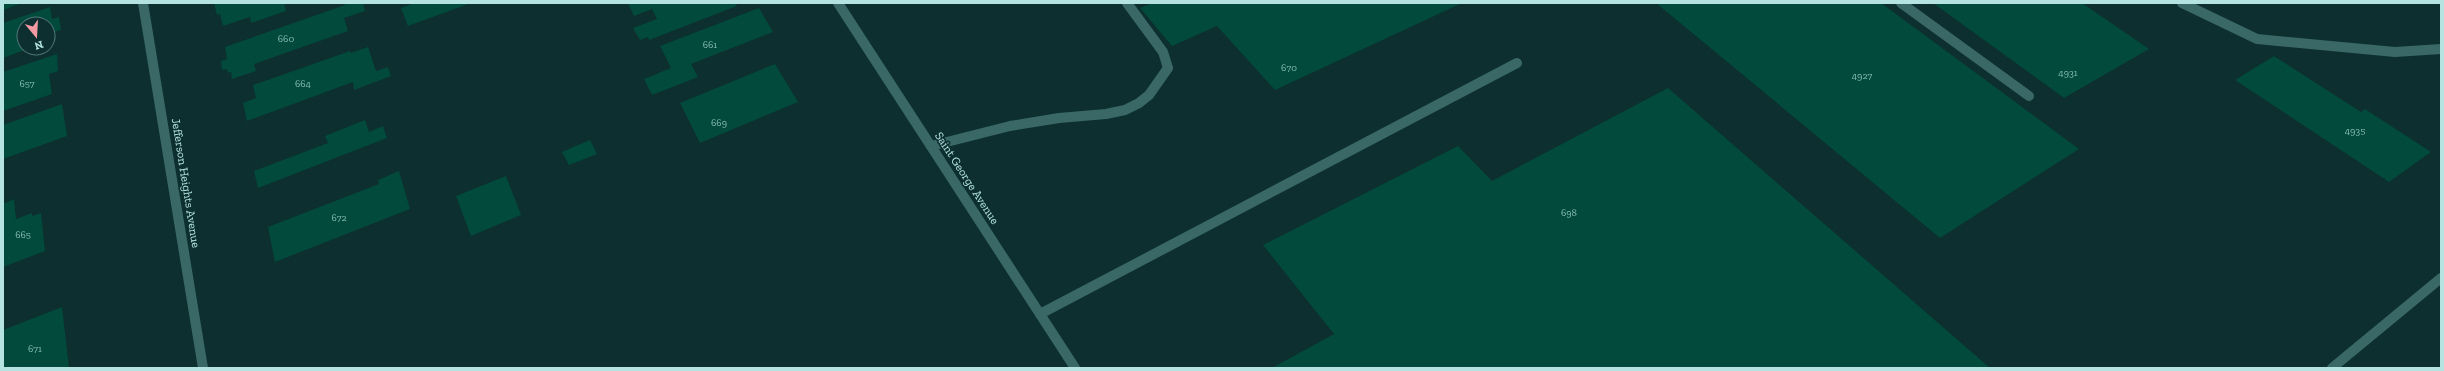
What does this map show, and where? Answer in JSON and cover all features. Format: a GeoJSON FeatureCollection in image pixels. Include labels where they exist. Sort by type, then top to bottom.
{"type":"FeatureCollection","features":[{"type":"Feature","properties":{"kind":"street","name":"Jefferson Heights Avenue"},"geometry":{"type":"LineString","coordinates":[[143,3],[203,368]]}},
{"type":"Feature","properties":{"kind":"street","name":"Saint George Avenue"},"geometry":{"type":"LineString","coordinates":[[838,3],[1075,368]]}},
{"type":"Feature","properties":{"kind":"street"},"geometry":{"type":"LineString","coordinates":[[931,146],[980,131],[1060,118],[1107,114],[1134,106],[1150,93],[1168,68],[1163,52],[1127,3]]}},
{"type":"Feature","properties":{"kind":"street"},"geometry":{"type":"LineString","coordinates":[[1901,3],[2029,96]]}},
{"type":"Feature","properties":{"kind":"street"},"geometry":{"type":"LineString","coordinates":[[2182,3],[2257,38],[2395,52],[2441,49]]}},
{"type":"Feature","properties":{"kind":"street"},"geometry":{"type":"LineString","coordinates":[[1040,314],[1516,63]]}},
{"type":"Feature","properties":{"kind":"street"},"geometry":{"type":"LineString","coordinates":[[2332,368],[2441,278]]}},
{"type":"Feature","properties":{"kind":"building"},"geometry":{"type":"Polygon","coordinates":[[[3,3],[22,3],[3,10],[3,3]]]}},
{"type":"Feature","properties":{"kind":"building"},"geometry":{"type":"Polygon","coordinates":[[[214,3],[284,3],[286,11],[251,23],[250,17],[223,26],[220,14],[217,15],[214,3]]]}},
{"type":"Feature","properties":{"kind":"building"},"geometry":{"type":"Polygon","coordinates":[[[344,3],[363,3],[365,11],[344,18],[348,31],[254,64],[256,71],[232,79],[231,72],[228,73],[227,69],[222,70],[221,61],[227,59],[225,47],[345,5],[344,3]]]}},
{"type":"Feature","properties":{"kind":"building"},"geometry":{"type":"Polygon","coordinates":[[[414,3],[471,3],[408,26],[401,8],[414,3]]]}},
{"type":"Feature","properties":{"kind":"building"},"geometry":{"type":"Polygon","coordinates":[[[628,3],[735,3],[737,6],[649,40],[648,37],[640,40],[633,28],[657,19],[652,9],[634,16],[628,3]]]}},
{"type":"Feature","properties":{"kind":"building"},"geometry":{"type":"Polygon","coordinates":[[[1152,3],[1462,3],[1275,90],[1217,26],[1172,46],[1140,8],[1152,3]]]}},
{"type":"Feature","properties":{"kind":"building"},"geometry":{"type":"Polygon","coordinates":[[[1656,3],[1881,3],[2079,149],[1940,238],[1656,3]]]}},
{"type":"Feature","properties":{"kind":"building"},"geometry":{"type":"Polygon","coordinates":[[[1933,3],[2082,3],[2149,49],[2064,98],[1933,3]]]}},
{"type":"Feature","properties":{"kind":"building"},"geometry":{"type":"Polygon","coordinates":[[[50,7],[52,16],[24,16],[50,7]]]}},
{"type":"Feature","properties":{"kind":"building"},"geometry":{"type":"Polygon","coordinates":[[[759,8],[773,32],[691,64],[698,77],[652,95],[644,79],[671,68],[660,46],[759,8]]]}},
{"type":"Feature","properties":{"kind":"building"},"geometry":{"type":"Polygon","coordinates":[[[59,17],[61,30],[56,32],[56,18],[59,17]]]}},
{"type":"Feature","properties":{"kind":"building"},"geometry":{"type":"Polygon","coordinates":[[[16,19],[16,53],[3,58],[3,23],[16,19]]]}},
{"type":"Feature","properties":{"kind":"building"},"geometry":{"type":"Polygon","coordinates":[[[368,47],[376,71],[388,67],[391,76],[354,90],[353,82],[247,121],[243,103],[256,98],[253,85],[350,51],[351,53],[368,47]]]}},
{"type":"Feature","properties":{"kind":"building"},"geometry":{"type":"Polygon","coordinates":[[[56,54],[58,71],[49,74],[52,94],[3,111],[3,72],[51,56],[56,56],[56,54]]]}},
{"type":"Feature","properties":{"kind":"building"},"geometry":{"type":"Polygon","coordinates":[[[2274,56],[2361,112],[2365,109],[2431,152],[2389,182],[2235,80],[2274,56]]]}},
{"type":"Feature","properties":{"kind":"building"},"geometry":{"type":"Polygon","coordinates":[[[775,64],[798,102],[700,143],[680,103],[775,64]]]}},
{"type":"Feature","properties":{"kind":"building"},"geometry":{"type":"Polygon","coordinates":[[[1668,88],[1990,368],[1272,368],[1334,334],[1263,245],[1458,146],[1492,181],[1668,88]]]}},
{"type":"Feature","properties":{"kind":"building"},"geometry":{"type":"Polygon","coordinates":[[[62,104],[67,136],[3,159],[3,125],[62,104]]]}},
{"type":"Feature","properties":{"kind":"building"},"geometry":{"type":"Polygon","coordinates":[[[365,120],[369,132],[383,126],[387,138],[258,188],[254,171],[328,143],[325,136],[365,120]]]}},
{"type":"Feature","properties":{"kind":"building"},"geometry":{"type":"Polygon","coordinates":[[[590,140],[597,154],[569,165],[562,152],[590,140]]]}},
{"type":"Feature","properties":{"kind":"building"},"geometry":{"type":"Polygon","coordinates":[[[399,171],[410,209],[275,262],[268,227],[379,184],[378,180],[399,171]]]}},
{"type":"Feature","properties":{"kind":"building"},"geometry":{"type":"Polygon","coordinates":[[[506,176],[521,215],[471,236],[456,196],[506,176]]]}},
{"type":"Feature","properties":{"kind":"building"},"geometry":{"type":"Polygon","coordinates":[[[14,199],[16,219],[32,213],[32,216],[41,213],[45,251],[3,267],[3,204],[14,199]]]}},
{"type":"Feature","properties":{"kind":"building"},"geometry":{"type":"Polygon","coordinates":[[[62,307],[69,368],[3,368],[3,330],[62,307]]]}}]}
